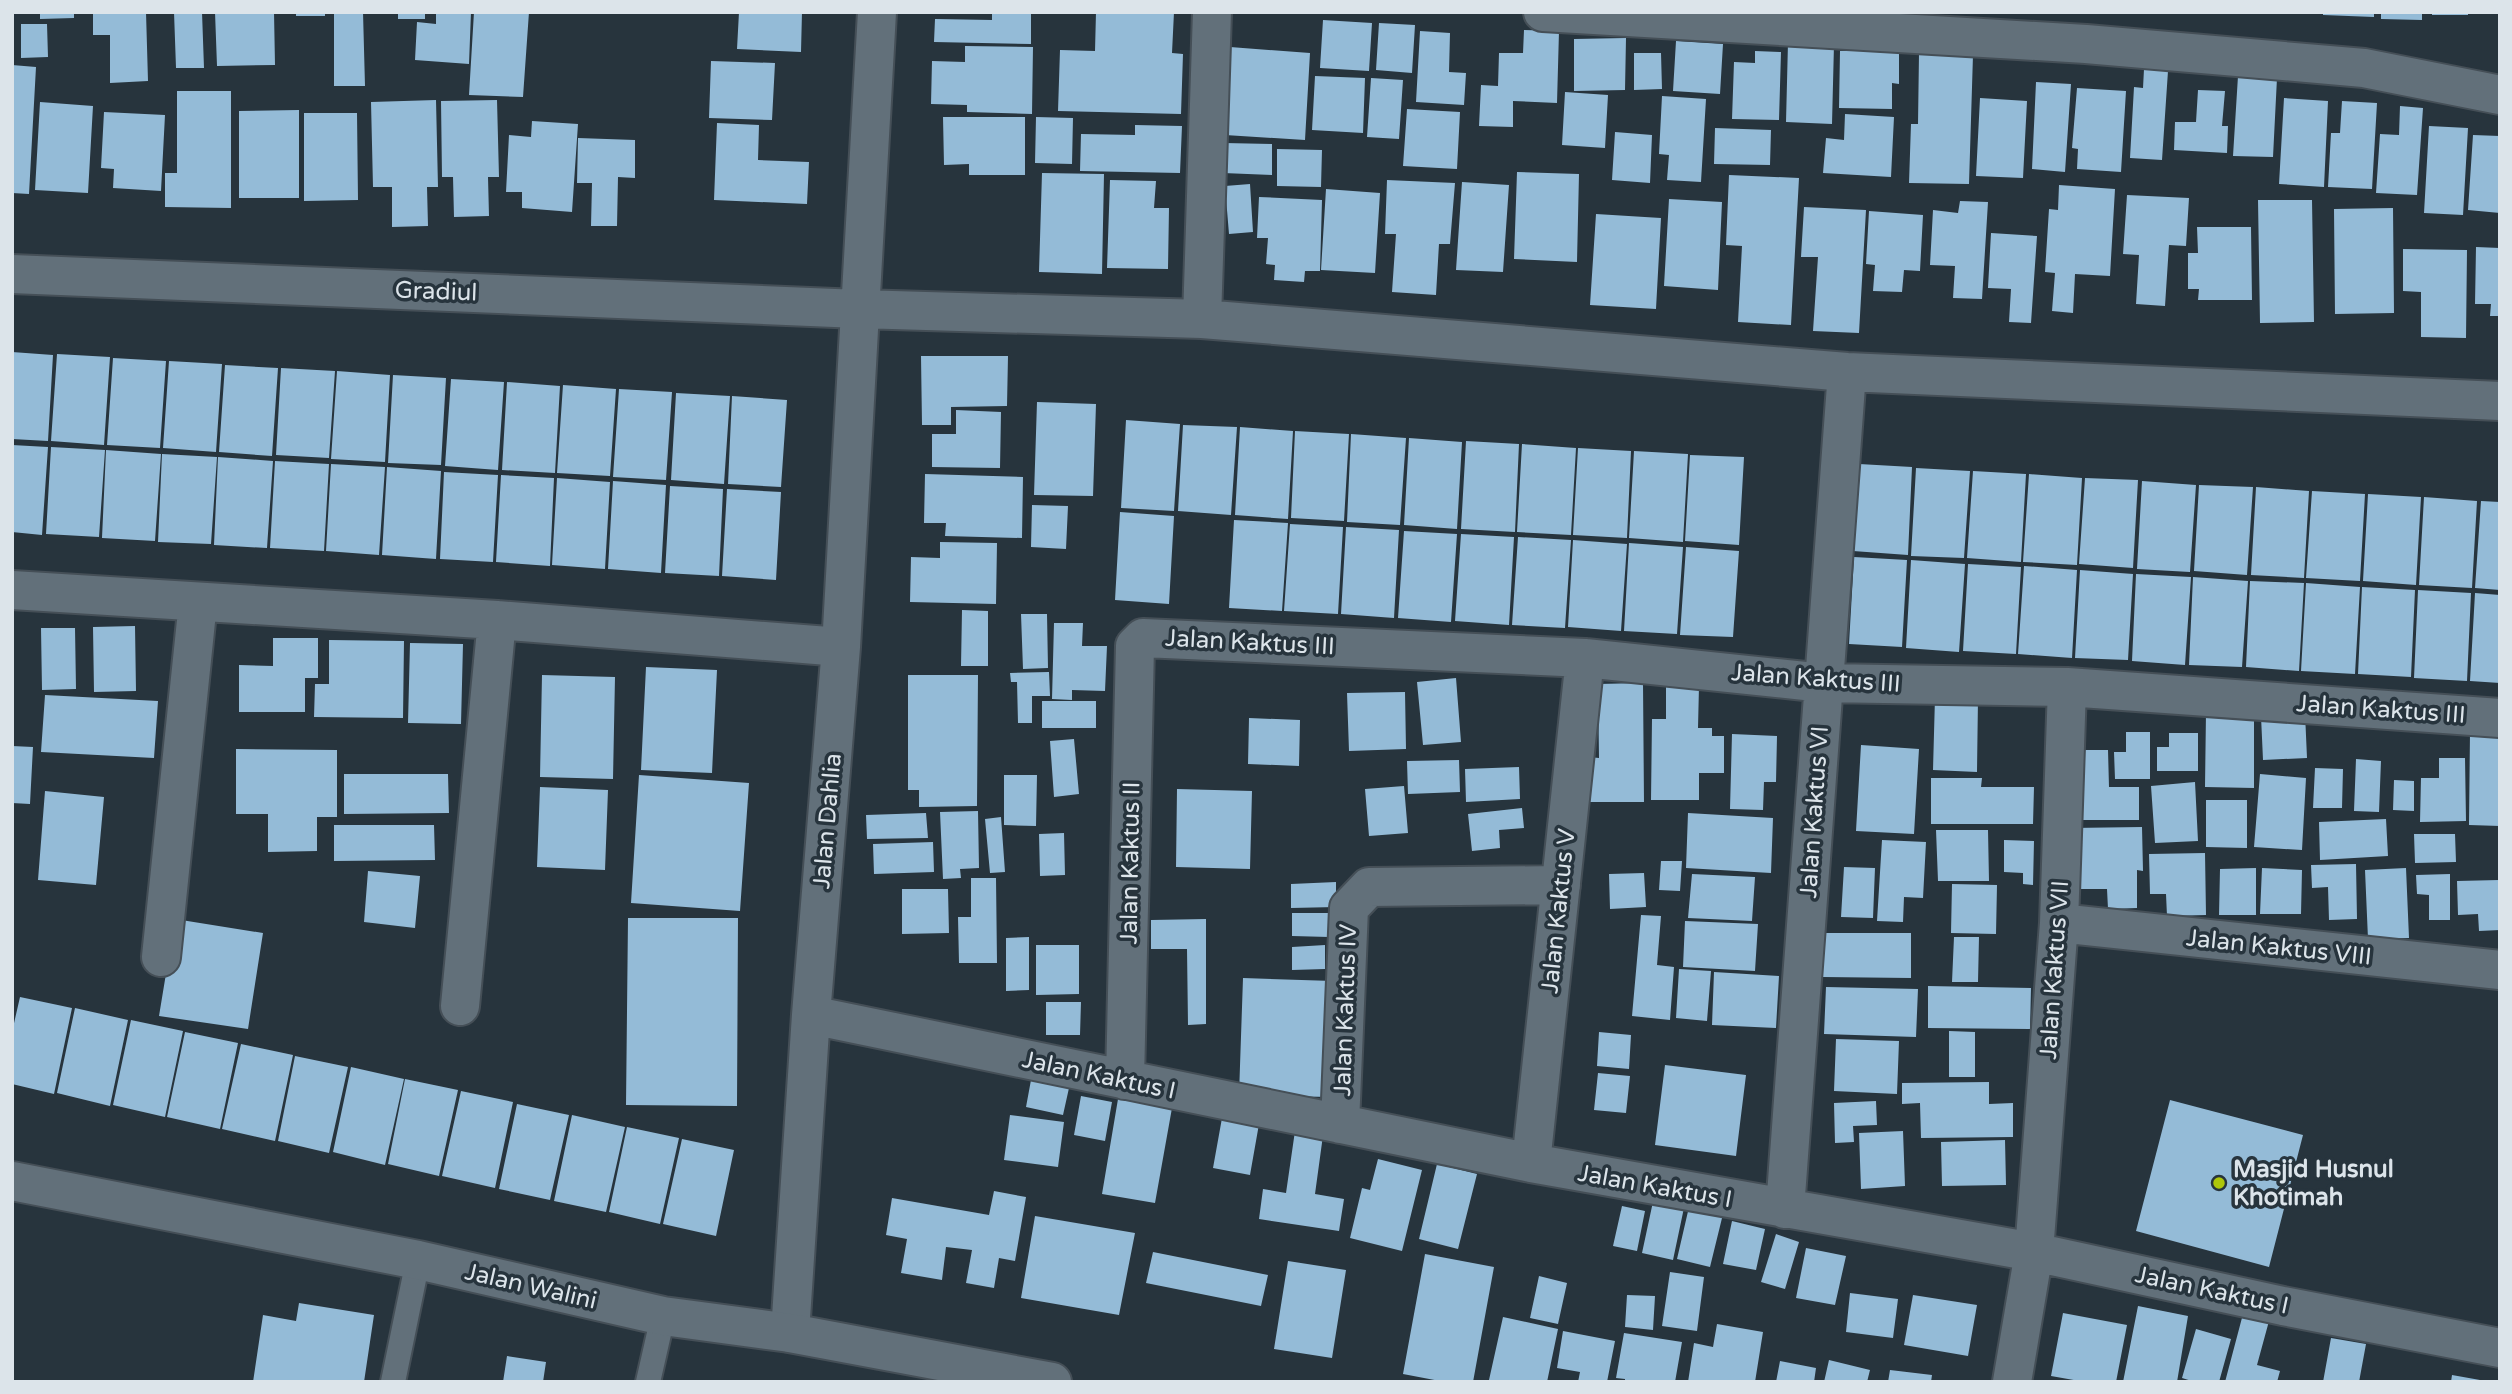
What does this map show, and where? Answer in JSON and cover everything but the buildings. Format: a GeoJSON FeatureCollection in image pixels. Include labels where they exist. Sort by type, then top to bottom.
{"type":"FeatureCollection","features":[{"type":"Feature","properties":{"kind":"street","name":"Jalan Dahlia"},"geometry":{"type":"LineString","coordinates":[[790,1333],[811,1015],[841,647],[877,12]]}},
{"type":"Feature","properties":{"kind":"street"},"geometry":{"type":"LineString","coordinates":[[1202,319],[1212,12]]}},
{"type":"Feature","properties":{"kind":"street"},"geometry":{"type":"LineString","coordinates":[[1543,12],[2086,44],[2364,68],[2500,95]]}},
{"type":"Feature","properties":{"kind":"street","name":"Gradiul"},"geometry":{"type":"LineString","coordinates":[[12,274],[859,309],[1202,319],[1847,372],[2500,401]]}},
{"type":"Feature","properties":{"kind":"street","name":"Jalan Kaktus VI"},"geometry":{"type":"LineString","coordinates":[[1785,1209],[1847,372]]}},
{"type":"Feature","properties":{"kind":"street"},"geometry":{"type":"LineString","coordinates":[[12,590],[497,620],[841,647]]}},
{"type":"Feature","properties":{"kind":"street"},"geometry":{"type":"LineString","coordinates":[[161,957],[198,602]]}},
{"type":"Feature","properties":{"kind":"street"},"geometry":{"type":"LineString","coordinates":[[460,1006],[497,620]]}},
{"type":"Feature","properties":{"kind":"street","name":"Jalan Kaktus III"},"geometry":{"type":"LineString","coordinates":[[1135,646],[1143,638],[1151,637],[1586,658],[1824,683],[2067,687],[2500,718]]}},
{"type":"Feature","properties":{"kind":"street","name":"Jalan Kaktus II"},"geometry":{"type":"LineString","coordinates":[[1125,1080],[1135,646]]}},
{"type":"Feature","properties":{"kind":"street","name":"Jalan Kaktus V"},"geometry":{"type":"LineString","coordinates":[[1531,1163],[1586,658]]}},
{"type":"Feature","properties":{"kind":"street","name":"Jalan Kaktus VII"},"geometry":{"type":"LineString","coordinates":[[2012,1382],[2034,1252],[2059,923],[2067,687]]}},
{"type":"Feature","properties":{"kind":"street","name":"Jalan Kaktus IV"},"geometry":{"type":"LineString","coordinates":[[1340,1124],[1349,908],[1370,887],[1561,885]]}},
{"type":"Feature","properties":{"kind":"street","name":"Jalan Kaktus VIII"},"geometry":{"type":"LineString","coordinates":[[2059,923],[2500,970]]}},
{"type":"Feature","properties":{"kind":"street","name":"Jalan Kaktus I"},"geometry":{"type":"LineString","coordinates":[[811,1015],[1531,1163],[2034,1252],[2283,1306],[2500,1348]]}},
{"type":"Feature","properties":{"kind":"street","name":"Jalan Walini"},"geometry":{"type":"LineString","coordinates":[[12,1181],[418,1261],[663,1316],[790,1333],[1052,1382]]}},
{"type":"Feature","properties":{"kind":"lane"},"geometry":{"type":"LineString","coordinates":[[393,1382],[418,1261]]}},
{"type":"Feature","properties":{"kind":"lane"},"geometry":{"type":"LineString","coordinates":[[648,1382],[663,1316]]}},
{"type":"Feature","properties":{"kind":"place","name":"Masjid Husnul Khotimah"},"geometry":{"type":"Point","coordinates":[2219,1183]}}]}
